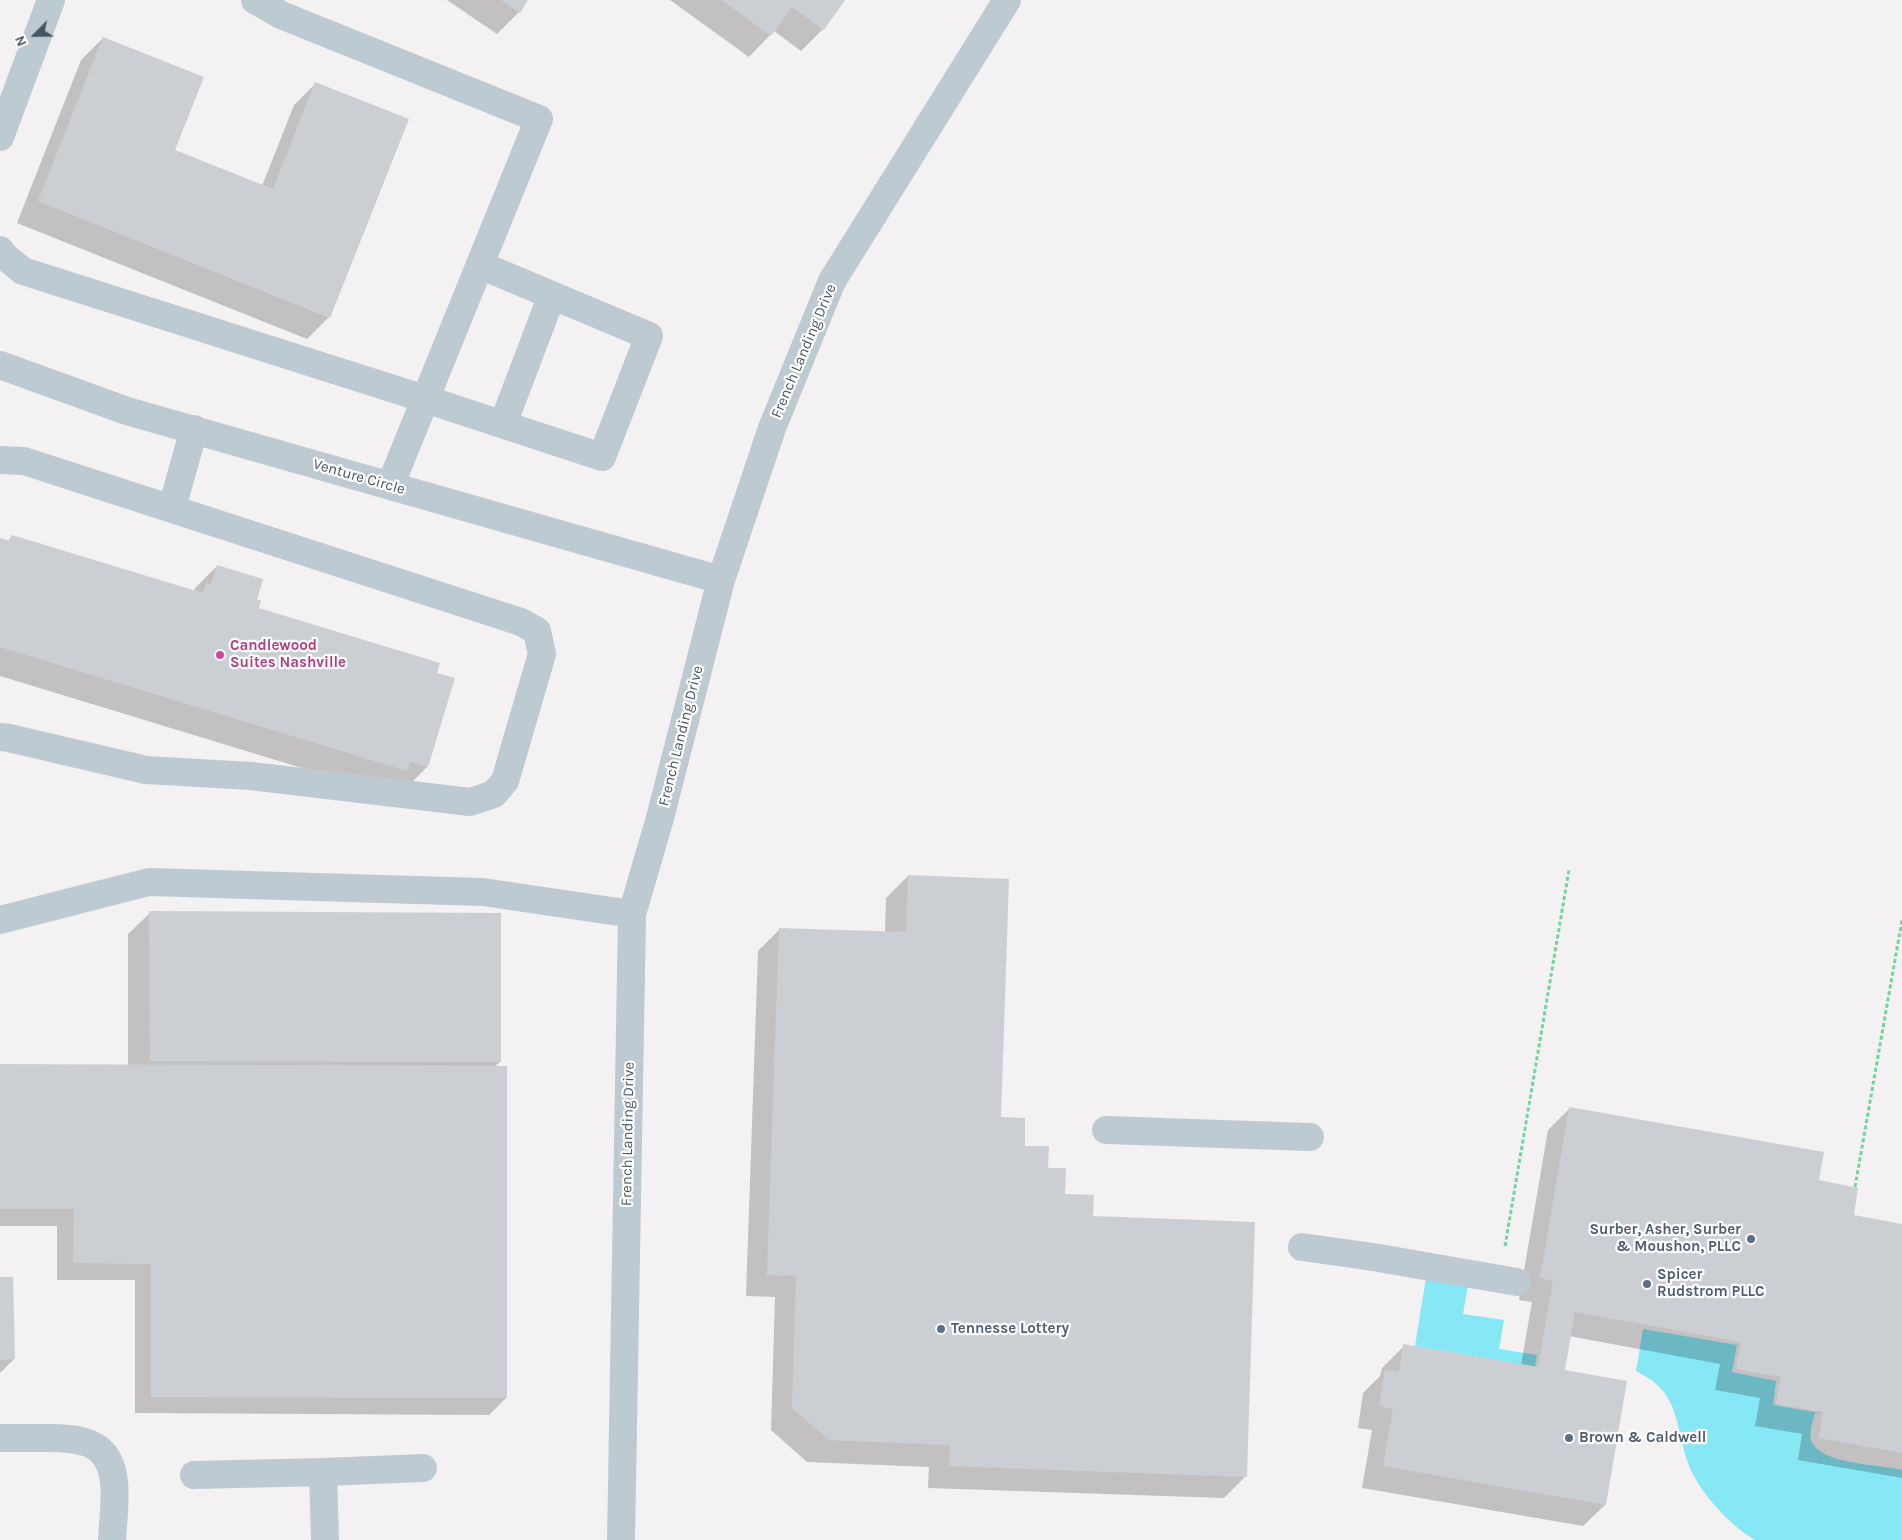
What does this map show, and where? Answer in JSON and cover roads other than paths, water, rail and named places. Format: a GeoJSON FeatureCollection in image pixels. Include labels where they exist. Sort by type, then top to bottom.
{"type":"FeatureCollection","features":[{"type":"Feature","properties":{"kind":"street"},"geometry":{"type":"LineString","coordinates":[[0,137],[51,0]]}},
{"type":"Feature","properties":{"kind":"street"},"geometry":{"type":"LineString","coordinates":[[255,0],[281,14],[539,119],[390,486]]}},
{"type":"Feature","properties":{"kind":"street","name":"French Landing Drive"},"geometry":{"type":"LineString","coordinates":[[621,1540],[632,914],[660,818],[721,580],[772,428],[832,281],[1007,0]]}},
{"type":"Feature","properties":{"kind":"street"},"geometry":{"type":"LineString","coordinates":[[0,250],[3,255],[23,270],[602,457],[649,336],[480,265]]}},
{"type":"Feature","properties":{"kind":"street"},"geometry":{"type":"LineString","coordinates":[[502,424],[552,295]]}},
{"type":"Feature","properties":{"kind":"street","name":"Venture Circle"},"geometry":{"type":"LineString","coordinates":[[0,365],[127,410],[194,430],[721,580]]}},
{"type":"Feature","properties":{"kind":"street"},"geometry":{"type":"LineString","coordinates":[[172,508],[194,430]]}},
{"type":"Feature","properties":{"kind":"street"},"geometry":{"type":"LineString","coordinates":[[0,460],[24,461],[521,622],[537,631],[542,654],[505,781],[494,794],[470,802],[251,776],[146,770],[0,737]]}},
{"type":"Feature","properties":{"kind":"street"},"geometry":{"type":"LineString","coordinates":[[0,920],[149,882],[483,892],[632,914]]}},
{"type":"Feature","properties":{"kind":"street"},"geometry":{"type":"LineString","coordinates":[[1106,1130],[1310,1136]]}},
{"type":"Feature","properties":{"kind":"street"},"geometry":{"type":"LineString","coordinates":[[1302,1248],[1372,1257],[1508,1281]]}},
{"type":"Feature","properties":{"kind":"street"},"geometry":{"type":"LineString","coordinates":[[0,1438],[65,1438],[81,1440],[101,1450],[108,1458],[114,1483],[112,1540]]}},
{"type":"Feature","properties":{"kind":"street"},"geometry":{"type":"LineString","coordinates":[[194,1475],[423,1468]]}},
{"type":"Feature","properties":{"kind":"street"},"geometry":{"type":"LineString","coordinates":[[323,1472],[324,1540]]}},
{"type":"Feature","properties":{"kind":"water"},"geometry":{"type":"Polygon","coordinates":[[[1426,1278],[1468,1285],[1463,1314],[1504,1320],[1499,1349],[1537,1355],[1535,1367],[1415,1346],[1426,1278]]]}},
{"type":"Feature","properties":{"kind":"water"},"geometry":{"type":"Polygon","coordinates":[[[1643,1329],[1737,1345],[1732,1372],[1776,1381],[1773,1405],[1820,1413],[1815,1413],[1810,1433],[1811,1440],[1817,1448],[1838,1459],[1902,1470],[1902,1540],[1755,1540],[1735,1525],[1724,1516],[1706,1494],[1691,1471],[1673,1408],[1663,1390],[1653,1381],[1636,1371],[1643,1329]]]}},
{"type":"Feature","properties":{"kind":"place","name":"Candlewood Suites Nashville"},"geometry":{"type":"Point","coordinates":[220,655]}},
{"type":"Feature","properties":{"kind":"place","name":"Surber, Asher, Surber & Moushon, PLLC"},"geometry":{"type":"Point","coordinates":[1751,1239]}},
{"type":"Feature","properties":{"kind":"place","name":"Spicer Rudstrom PLLC"},"geometry":{"type":"Point","coordinates":[1647,1284]}},
{"type":"Feature","properties":{"kind":"place","name":"Tennesse Lottery"},"geometry":{"type":"Point","coordinates":[941,1329]}},
{"type":"Feature","properties":{"kind":"place","name":"Brown & Caldwell"},"geometry":{"type":"Point","coordinates":[1569,1438]}}]}
